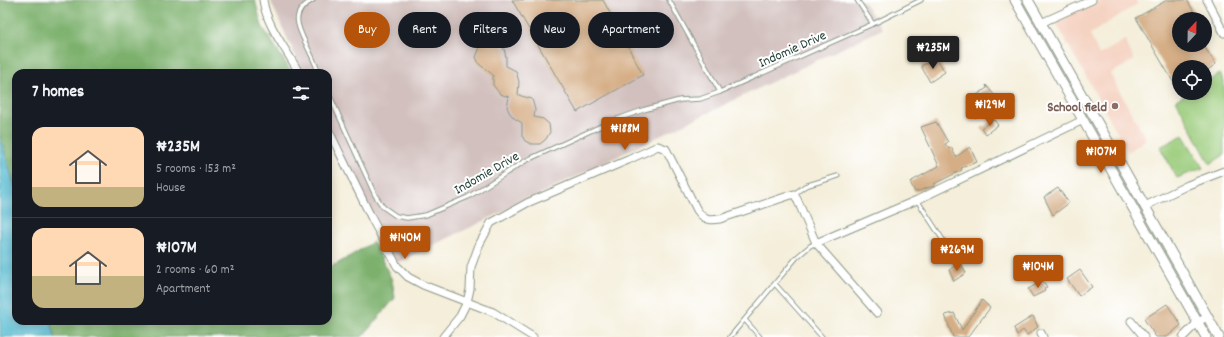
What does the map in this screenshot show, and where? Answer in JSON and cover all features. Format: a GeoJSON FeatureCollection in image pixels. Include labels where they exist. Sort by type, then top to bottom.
{"type":"FeatureCollection","features":[{"type":"Feature","properties":{"kind":"main road"},"geometry":{"type":"LineString","coordinates":[[1015,0],[1206,337]]}},
{"type":"Feature","properties":{"kind":"main road"},"geometry":{"type":"LineString","coordinates":[[1028,0],[1219,337]]}},
{"type":"Feature","properties":{"kind":"street"},"geometry":{"type":"LineString","coordinates":[[263,0],[273,30],[297,69]]}},
{"type":"Feature","properties":{"kind":"street"},"geometry":{"type":"LineString","coordinates":[[1041,23],[1092,0]]}},
{"type":"Feature","properties":{"kind":"street"},"geometry":{"type":"LineString","coordinates":[[1207,0],[1224,33]]}},
{"type":"Feature","properties":{"kind":"street"},"geometry":{"type":"LineString","coordinates":[[816,243],[916,200],[1083,120]]}},
{"type":"Feature","properties":{"kind":"street"},"geometry":{"type":"LineString","coordinates":[[332,137],[396,266],[408,277],[423,285],[493,312],[533,337]]}},
{"type":"Feature","properties":{"kind":"street"},"geometry":{"type":"LineString","coordinates":[[443,337],[460,316],[467,302],[470,289],[471,267],[479,245],[491,223],[527,203],[658,146],[666,149],[697,210],[702,217],[708,220],[720,219],[794,194],[816,243],[877,313]]}},
{"type":"Feature","properties":{"kind":"street"},"geometry":{"type":"LineString","coordinates":[[1144,206],[1188,185],[1224,171]]}},
{"type":"Feature","properties":{"kind":"street"},"geometry":{"type":"LineString","coordinates":[[1183,337],[1198,322],[1207,317]]}},
{"type":"Feature","properties":{"kind":"street"},"geometry":{"type":"LineString","coordinates":[[1131,321],[1144,337]]}},
{"type":"Feature","properties":{"kind":"lane"},"geometry":{"type":"LineString","coordinates":[[313,0],[302,8],[297,22],[299,31],[317,69]]}},
{"type":"Feature","properties":{"kind":"lane"},"geometry":{"type":"LineString","coordinates":[[669,0],[720,92]]}},
{"type":"Feature","properties":{"kind":"lane"},"geometry":{"type":"LineString","coordinates":[[857,0],[873,24]]}},
{"type":"Feature","properties":{"kind":"lane","name":"Indomie Drive"},"geometry":{"type":"LineString","coordinates":[[332,101],[375,195],[383,207],[396,216],[407,218],[426,215],[468,197],[525,161],[612,121],[643,110],[680,100],[700,99],[720,92],[873,24],[921,0]]}},
{"type":"Feature","properties":{"kind":"lane"},"geometry":{"type":"LineString","coordinates":[[794,194],[805,186],[838,176]]}},
{"type":"Feature","properties":{"kind":"lane"},"geometry":{"type":"LineString","coordinates":[[916,200],[954,257]]}},
{"type":"Feature","properties":{"kind":"lane"},"geometry":{"type":"LineString","coordinates":[[730,337],[797,257],[816,243]]}},
{"type":"Feature","properties":{"kind":"lane"},"geometry":{"type":"LineString","coordinates":[[775,284],[822,337]]}},
{"type":"Feature","properties":{"kind":"lane"},"geometry":{"type":"LineString","coordinates":[[745,320],[760,337]]}},
{"type":"Feature","properties":{"kind":"shaded area"},"geometry":{"type":"Polygon","coordinates":[[[270,0],[862,0],[882,29],[390,266],[332,138],[332,69],[301,69],[270,0]]]}},
{"type":"Feature","properties":{"kind":"shaded area","name":"School field"},"geometry":{"type":"Polygon","coordinates":[[[1099,0],[1136,0],[1137,4],[1090,34],[1099,55],[1125,40],[1134,60],[1110,74],[1146,139],[1128,152],[1055,21],[1099,0]]]}},
{"type":"Feature","properties":{"kind":"green space"},"geometry":{"type":"Polygon","coordinates":[[[0,0],[255,0],[262,26],[289,69],[12,69],[12,177],[0,136],[0,0]]]}},
{"type":"Feature","properties":{"kind":"green space"},"geometry":{"type":"Polygon","coordinates":[[[1220,74],[1224,81],[1224,155],[1210,164],[1176,100],[1212,100],[1212,79],[1220,74]]]}},
{"type":"Feature","properties":{"kind":"green space"},"geometry":{"type":"Polygon","coordinates":[[[1183,135],[1203,168],[1177,178],[1160,147],[1183,135]]]}},
{"type":"Feature","properties":{"kind":"green space"},"geometry":{"type":"Polygon","coordinates":[[[373,242],[392,280],[395,298],[362,337],[55,337],[52,325],[332,325],[332,266],[373,242]]]}},
{"type":"Feature","properties":{"kind":"water"},"geometry":{"type":"Polygon","coordinates":[[[0,136],[12,177],[12,325],[52,325],[55,337],[0,337],[0,136]]]}},
{"type":"Feature","properties":{"kind":"building"},"geometry":{"type":"Polygon","coordinates":[[[512,0],[603,0],[609,12],[588,12],[588,48],[629,48],[643,75],[577,112],[540,48],[580,48],[580,12],[530,12],[530,31],[522,17],[522,12],[519,12],[512,0]]]}},
{"type":"Feature","properties":{"kind":"building"},"geometry":{"type":"Polygon","coordinates":[[[1167,0],[1187,0],[1194,12],[1172,12],[1172,52],[1208,52],[1216,64],[1212,67],[1212,60],[1172,60],[1172,80],[1136,18],[1167,0]]]}},
{"type":"Feature","properties":{"kind":"building"},"geometry":{"type":"Polygon","coordinates":[[[478,48],[504,49],[506,66],[516,71],[519,82],[518,95],[532,99],[535,110],[534,117],[543,119],[549,124],[550,132],[546,139],[540,144],[531,144],[525,141],[522,136],[522,123],[514,118],[507,107],[509,97],[500,94],[493,85],[493,75],[479,64],[476,57],[478,48]]]}},
{"type":"Feature","properties":{"kind":"building"},"geometry":{"type":"Polygon","coordinates":[[[937,59],[945,72],[930,82],[921,66],[937,59]]]}},
{"type":"Feature","properties":{"kind":"building"},"geometry":{"type":"Polygon","coordinates":[[[986,85],[1000,102],[1010,96],[1015,103],[996,116],[992,103],[975,118],[968,101],[987,88],[986,85]]]}},
{"type":"Feature","properties":{"kind":"building"},"geometry":{"type":"Polygon","coordinates":[[[994,120],[998,125],[986,134],[981,128],[994,120]]]}},
{"type":"Feature","properties":{"kind":"building"},"geometry":{"type":"Polygon","coordinates":[[[936,122],[948,142],[945,144],[949,149],[951,147],[956,157],[970,147],[977,162],[961,168],[962,170],[934,184],[934,186],[915,192],[910,182],[939,166],[921,127],[936,122]]]}},
{"type":"Feature","properties":{"kind":"building"},"geometry":{"type":"Polygon","coordinates":[[[1058,188],[1069,203],[1053,215],[1044,197],[1058,188]]]}},
{"type":"Feature","properties":{"kind":"building"},"geometry":{"type":"Polygon","coordinates":[[[960,262],[966,273],[954,281],[949,270],[960,262]]]}},
{"type":"Feature","properties":{"kind":"building"},"geometry":{"type":"Polygon","coordinates":[[[1080,270],[1092,287],[1079,296],[1067,279],[1080,270]]]}},
{"type":"Feature","properties":{"kind":"building"},"geometry":{"type":"Polygon","coordinates":[[[1043,281],[1047,287],[1044,289],[1045,291],[1033,297],[1028,289],[1043,281]]]}},
{"type":"Feature","properties":{"kind":"building"},"geometry":{"type":"Polygon","coordinates":[[[982,300],[990,308],[968,337],[953,337],[945,315],[954,313],[962,330],[982,300]]]}},
{"type":"Feature","properties":{"kind":"building"},"geometry":{"type":"Polygon","coordinates":[[[1167,304],[1181,325],[1167,337],[1156,337],[1144,319],[1167,304]]]}},
{"type":"Feature","properties":{"kind":"building"},"geometry":{"type":"Polygon","coordinates":[[[1033,316],[1038,327],[1027,335],[1023,330],[1017,335],[1014,328],[1033,316]]]}},
{"type":"Feature","properties":{"kind":"place","name":"School field"},"geometry":{"type":"Point","coordinates":[1115,106]}}]}
